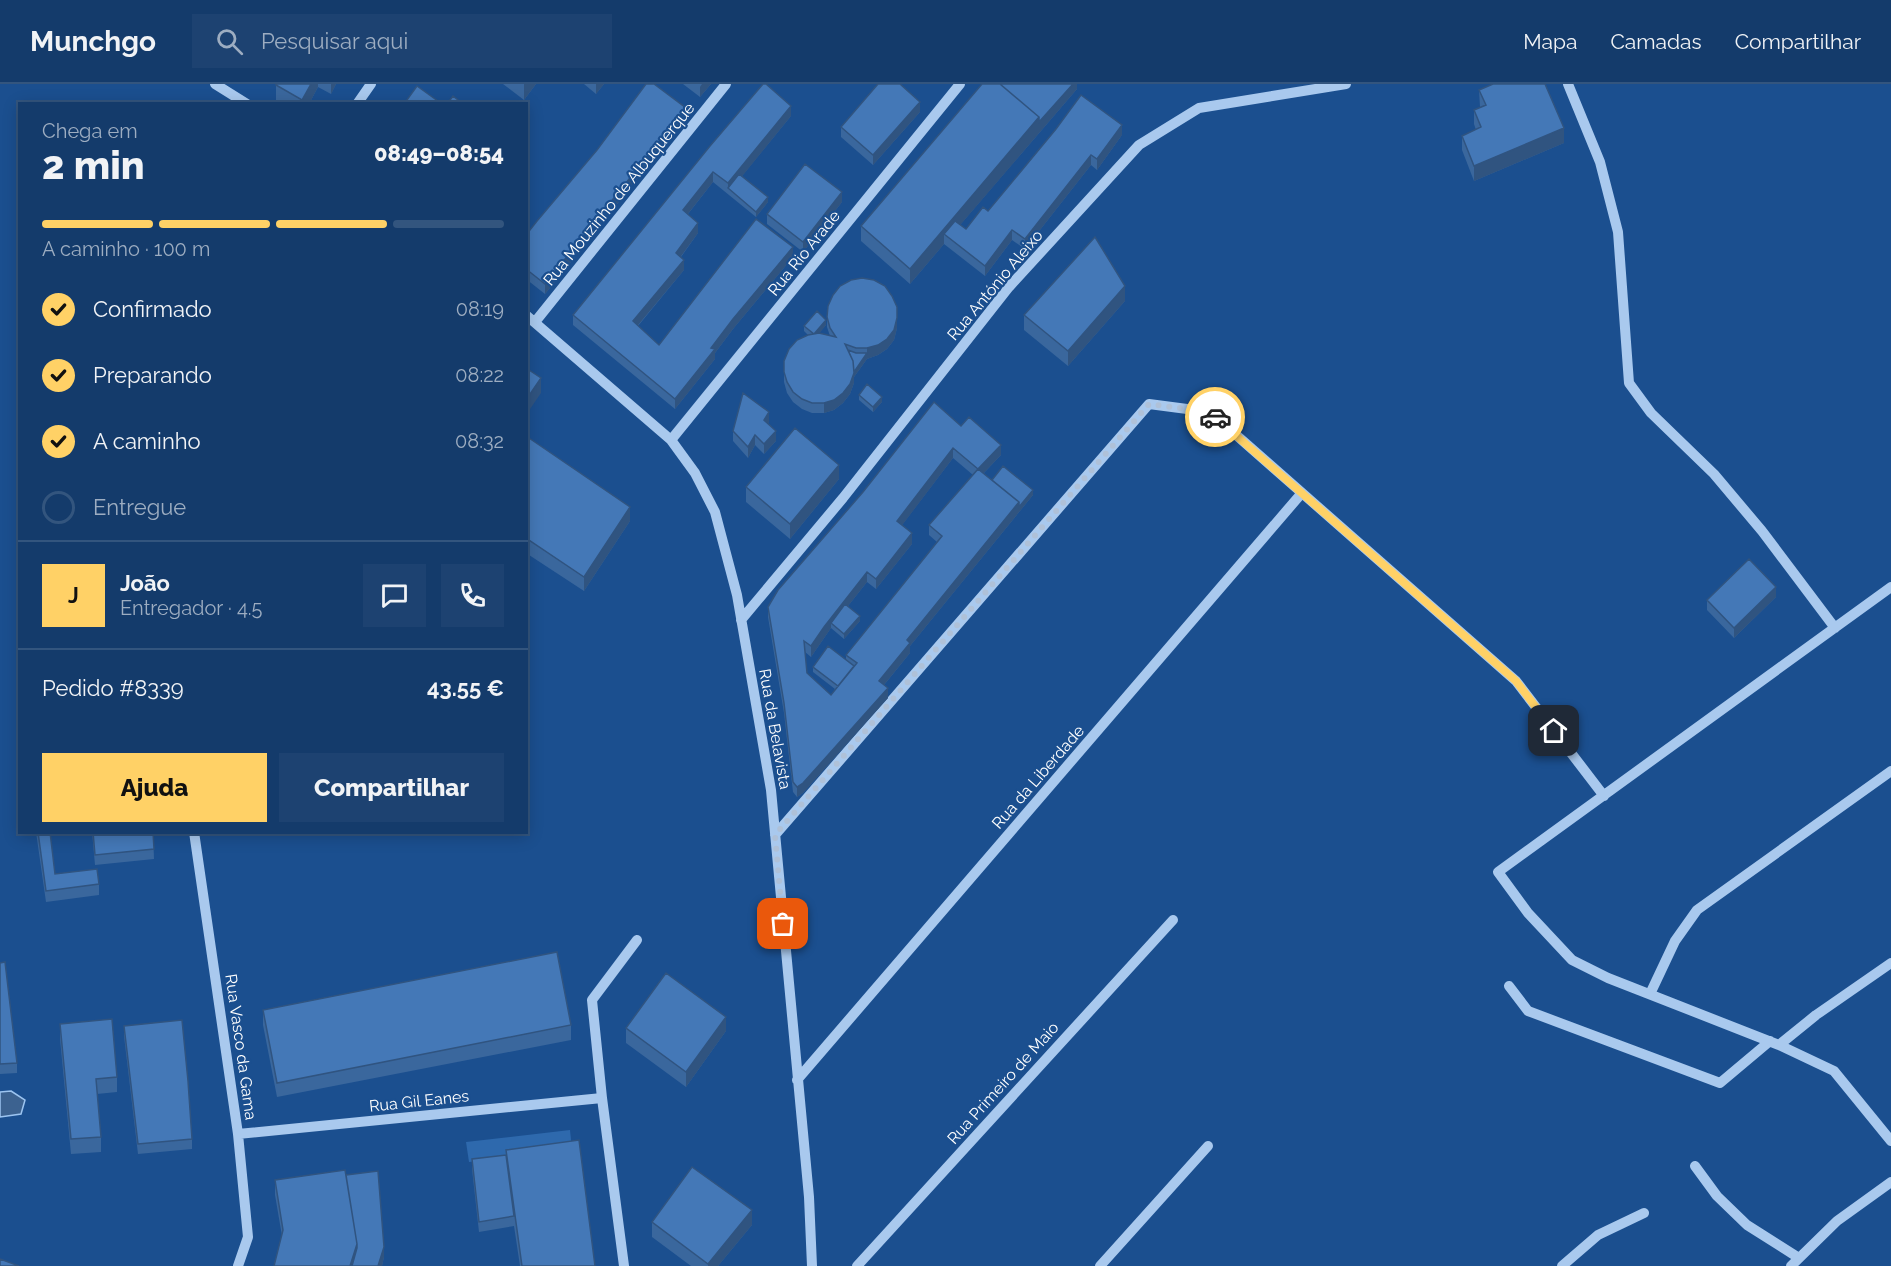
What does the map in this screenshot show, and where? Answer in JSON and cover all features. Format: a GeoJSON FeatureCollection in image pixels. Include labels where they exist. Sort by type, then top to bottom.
{"type":"FeatureCollection","features":[{"type":"Feature","properties":{"kind":"street"},"geometry":{"type":"LineString","coordinates":[[215,84],[244,102]]}},
{"type":"Feature","properties":{"kind":"street"},"geometry":{"type":"LineString","coordinates":[[358,102],[371,84]]}},
{"type":"Feature","properties":{"kind":"street","name":"Rua Mouzinho de Albuquerque"},"geometry":{"type":"LineString","coordinates":[[531,318],[726,84]]}},
{"type":"Feature","properties":{"kind":"street","name":"Rua Rio Arade"},"geometry":{"type":"LineString","coordinates":[[671,440],[960,84]]}},
{"type":"Feature","properties":{"kind":"street","name":"Rua António Aleixo"},"geometry":{"type":"LineString","coordinates":[[741,620],[843,498],[1009,287],[1139,146],[1199,108],[1346,84]]}},
{"type":"Feature","properties":{"kind":"street"},"geometry":{"type":"LineString","coordinates":[[1568,84],[1600,162],[1618,232],[1629,383],[1651,413],[1714,474],[1762,531],[1835,628]]}},
{"type":"Feature","properties":{"kind":"street","name":"Rua da Belavista"},"geometry":{"type":"LineString","coordinates":[[531,318],[671,440],[695,473],[715,512],[737,595],[771,790],[809,1197],[812,1266]]}},
{"type":"Feature","properties":{"kind":"street"},"geometry":{"type":"LineString","coordinates":[[775,835],[1149,404],[1210,412],[1516,681],[1604,796]]}},
{"type":"Feature","properties":{"kind":"street","name":"Rua da Liberdade"},"geometry":{"type":"LineString","coordinates":[[797,1080],[1302,494]]}},
{"type":"Feature","properties":{"kind":"street"},"geometry":{"type":"LineString","coordinates":[[1891,587],[1498,872],[1528,913],[1572,960],[1608,978],[1774,1043],[1834,1071],[1891,1141]]}},
{"type":"Feature","properties":{"kind":"street"},"geometry":{"type":"LineString","coordinates":[[1650,993],[1675,941],[1697,910],[1891,771]]}},
{"type":"Feature","properties":{"kind":"street","name":"Rua Vasco da Gama"},"geometry":{"type":"LineString","coordinates":[[194,834],[238,1134],[248,1237],[238,1266]]}},
{"type":"Feature","properties":{"kind":"street","name":"Rua Primeiro de Maio"},"geometry":{"type":"LineString","coordinates":[[857,1266],[1173,920]]}},
{"type":"Feature","properties":{"kind":"street"},"geometry":{"type":"LineString","coordinates":[[624,1266],[592,1000],[637,940]]}},
{"type":"Feature","properties":{"kind":"street"},"geometry":{"type":"LineString","coordinates":[[1509,986],[1528,1011],[1720,1083],[1891,963]]}},
{"type":"Feature","properties":{"kind":"street","name":"Rua Gil Eanes"},"geometry":{"type":"LineString","coordinates":[[238,1134],[602,1098]]}},
{"type":"Feature","properties":{"kind":"street"},"geometry":{"type":"LineString","coordinates":[[1100,1266],[1209,1146]]}},
{"type":"Feature","properties":{"kind":"street"},"geometry":{"type":"LineString","coordinates":[[1695,1166],[1717,1196],[1747,1225],[1795,1262],[1837,1221],[1891,1182]]}},
{"type":"Feature","properties":{"kind":"street"},"geometry":{"type":"LineString","coordinates":[[1562,1266],[1598,1235],[1644,1213]]}},
{"type":"Feature","properties":{"kind":"shaded area"},"geometry":{"type":"Polygon","coordinates":[[[11,1091],[25,1100],[21,1114],[0,1117],[0,1092],[11,1091]]]}},
{"type":"Feature","properties":{"kind":"shaded area"},"geometry":{"type":"Polygon","coordinates":[[[570,1130],[572,1150],[469,1162],[466,1142],[570,1130]]]}},
{"type":"Feature","properties":{"kind":"building"},"geometry":{"type":"Polygon","coordinates":[[[276,84],[311,84],[302,100],[276,84]]]}},
{"type":"Feature","properties":{"kind":"building"},"geometry":{"type":"Polygon","coordinates":[[[646,84],[654,84],[686,108],[545,284],[528,271],[528,232],[597,150],[646,84]]]}},
{"type":"Feature","properties":{"kind":"building"},"geometry":{"type":"Polygon","coordinates":[[[763,84],[766,84],[791,106],[728,183],[713,172],[683,210],[698,223],[676,253],[684,260],[633,321],[659,345],[756,219],[793,247],[733,319],[711,348],[715,349],[675,399],[573,315],[763,84]]]}},
{"type":"Feature","properties":{"kind":"building"},"geometry":{"type":"Polygon","coordinates":[[[878,84],[900,84],[920,102],[873,155],[841,127],[878,84]]]}},
{"type":"Feature","properties":{"kind":"building"},"geometry":{"type":"Polygon","coordinates":[[[982,84],[1000,84],[1039,117],[910,269],[861,226],[982,84]]]}},
{"type":"Feature","properties":{"kind":"building"},"geometry":{"type":"Polygon","coordinates":[[[1000,84],[1073,84],[1039,122],[1039,117],[1000,84]]]}},
{"type":"Feature","properties":{"kind":"building"},"geometry":{"type":"Polygon","coordinates":[[[1493,84],[1545,84],[1564,128],[1474,166],[1462,136],[1481,127],[1474,110],[1486,105],[1479,90],[1493,84]]]}},
{"type":"Feature","properties":{"kind":"building"},"geometry":{"type":"Polygon","coordinates":[[[417,86],[439,102],[405,102],[417,86]]]}},
{"type":"Feature","properties":{"kind":"building"},"geometry":{"type":"Polygon","coordinates":[[[1081,95],[1122,125],[1097,159],[1091,155],[1025,239],[1012,230],[985,266],[944,234],[955,221],[966,229],[983,207],[988,211],[1081,95]]]}},
{"type":"Feature","properties":{"kind":"building"},"geometry":{"type":"Polygon","coordinates":[[[453,96],[460,102],[448,102],[453,96]]]}},
{"type":"Feature","properties":{"kind":"building"},"geometry":{"type":"Polygon","coordinates":[[[805,164],[842,192],[803,242],[767,214],[805,164]]]}},
{"type":"Feature","properties":{"kind":"building"},"geometry":{"type":"Polygon","coordinates":[[[739,174],[768,197],[756,212],[728,188],[739,174]]]}},
{"type":"Feature","properties":{"kind":"building"},"geometry":{"type":"Polygon","coordinates":[[[1095,237],[1125,286],[1068,351],[1024,315],[1095,237]]]}},
{"type":"Feature","properties":{"kind":"building"},"geometry":{"type":"Polygon","coordinates":[[[862,278],[874,280],[885,286],[892,296],[897,307],[894,330],[878,345],[856,348],[845,344],[853,361],[854,373],[850,384],[834,400],[812,403],[802,399],[793,392],[784,372],[784,361],[789,349],[797,340],[808,335],[819,333],[836,337],[827,317],[828,306],[840,286],[851,280],[862,278]]]}},
{"type":"Feature","properties":{"kind":"building"},"geometry":{"type":"Polygon","coordinates":[[[817,311],[826,320],[814,334],[804,326],[817,311]]]}},
{"type":"Feature","properties":{"kind":"building"},"geometry":{"type":"Polygon","coordinates":[[[848,350],[867,353],[854,372],[853,361],[848,350]]]}},
{"type":"Feature","properties":{"kind":"building"},"geometry":{"type":"Polygon","coordinates":[[[528,369],[541,378],[528,397],[528,369]]]}},
{"type":"Feature","properties":{"kind":"building"},"geometry":{"type":"Polygon","coordinates":[[[867,384],[882,397],[873,407],[859,395],[867,384]]]}},
{"type":"Feature","properties":{"kind":"building"},"geometry":{"type":"Polygon","coordinates":[[[743,393],[769,412],[764,420],[776,431],[764,444],[755,435],[748,447],[733,431],[743,393]]]}},
{"type":"Feature","properties":{"kind":"building"},"geometry":{"type":"Polygon","coordinates":[[[934,402],[961,426],[969,417],[1001,445],[978,469],[1019,502],[907,640],[910,643],[879,681],[888,688],[797,787],[793,782],[784,703],[768,607],[778,590],[863,492],[934,402]],[[953,448],[897,521],[912,533],[876,579],[867,572],[811,646],[804,641],[807,673],[831,695],[857,663],[846,655],[942,536],[929,525],[978,469],[953,448]]]}},
{"type":"Feature","properties":{"kind":"building"},"geometry":{"type":"Polygon","coordinates":[[[795,428],[839,465],[790,524],[746,487],[795,428]]]}},
{"type":"Feature","properties":{"kind":"building"},"geometry":{"type":"Polygon","coordinates":[[[528,437],[630,507],[584,577],[528,539],[528,437]]]}},
{"type":"Feature","properties":{"kind":"building"},"geometry":{"type":"Polygon","coordinates":[[[1003,466],[1033,490],[1019,507],[1019,502],[992,480],[1003,466]]]}},
{"type":"Feature","properties":{"kind":"building"},"geometry":{"type":"Polygon","coordinates":[[[1749,559],[1776,587],[1734,628],[1707,600],[1749,559]]]}},
{"type":"Feature","properties":{"kind":"building"},"geometry":{"type":"Polygon","coordinates":[[[845,604],[860,616],[844,634],[831,623],[845,604]]]}},
{"type":"Feature","properties":{"kind":"building"},"geometry":{"type":"Polygon","coordinates":[[[828,646],[854,666],[838,686],[813,667],[828,646]]]}},
{"type":"Feature","properties":{"kind":"building"},"geometry":{"type":"Polygon","coordinates":[[[38,834],[50,834],[55,874],[97,869],[99,884],[46,891],[38,834]]]}},
{"type":"Feature","properties":{"kind":"building"},"geometry":{"type":"Polygon","coordinates":[[[93,834],[153,834],[154,849],[95,855],[93,834]]]}},
{"type":"Feature","properties":{"kind":"building"},"geometry":{"type":"Polygon","coordinates":[[[557,952],[571,1025],[277,1083],[263,1010],[557,952]]]}},
{"type":"Feature","properties":{"kind":"building"},"geometry":{"type":"Polygon","coordinates":[[[5,962],[17,1063],[0,1064],[0,963],[5,962]]]}},
{"type":"Feature","properties":{"kind":"building"},"geometry":{"type":"Polygon","coordinates":[[[666,973],[726,1017],[686,1072],[626,1028],[666,973]]]}},
{"type":"Feature","properties":{"kind":"building"},"geometry":{"type":"Polygon","coordinates":[[[112,1019],[117,1077],[96,1079],[101,1137],[71,1139],[60,1024],[112,1019]]]}},
{"type":"Feature","properties":{"kind":"building"},"geometry":{"type":"Polygon","coordinates":[[[182,1020],[192,1139],[138,1144],[124,1026],[182,1020]]]}},
{"type":"Feature","properties":{"kind":"building"},"geometry":{"type":"Polygon","coordinates":[[[579,1140],[595,1266],[522,1266],[506,1150],[579,1140]]]}},
{"type":"Feature","properties":{"kind":"building"},"geometry":{"type":"Polygon","coordinates":[[[506,1155],[514,1216],[479,1222],[472,1159],[506,1155]]]}},
{"type":"Feature","properties":{"kind":"building"},"geometry":{"type":"Polygon","coordinates":[[[692,1167],[752,1210],[708,1264],[652,1222],[692,1167]]]}},
{"type":"Feature","properties":{"kind":"building"},"geometry":{"type":"Polygon","coordinates":[[[345,1170],[357,1244],[350,1266],[274,1266],[283,1230],[275,1180],[345,1170]]]}},
{"type":"Feature","properties":{"kind":"building"},"geometry":{"type":"Polygon","coordinates":[[[378,1171],[384,1247],[378,1266],[352,1266],[357,1244],[346,1175],[378,1171]]]}},
{"type":"Feature","properties":{"kind":"building"},"geometry":{"type":"Polygon","coordinates":[[[0,1259],[19,1266],[0,1266],[0,1259]]]}},
{"type":"Feature","properties":{"kind":"way so far"},"geometry":{"type":"LineString","coordinates":[[783,924],[775,835],[1149,404],[1210,412],[1215,417]]}},
{"type":"Feature","properties":{"kind":"route"},"geometry":{"type":"LineString","coordinates":[[1215,417],[1516,681],[1554,731]]}}]}
